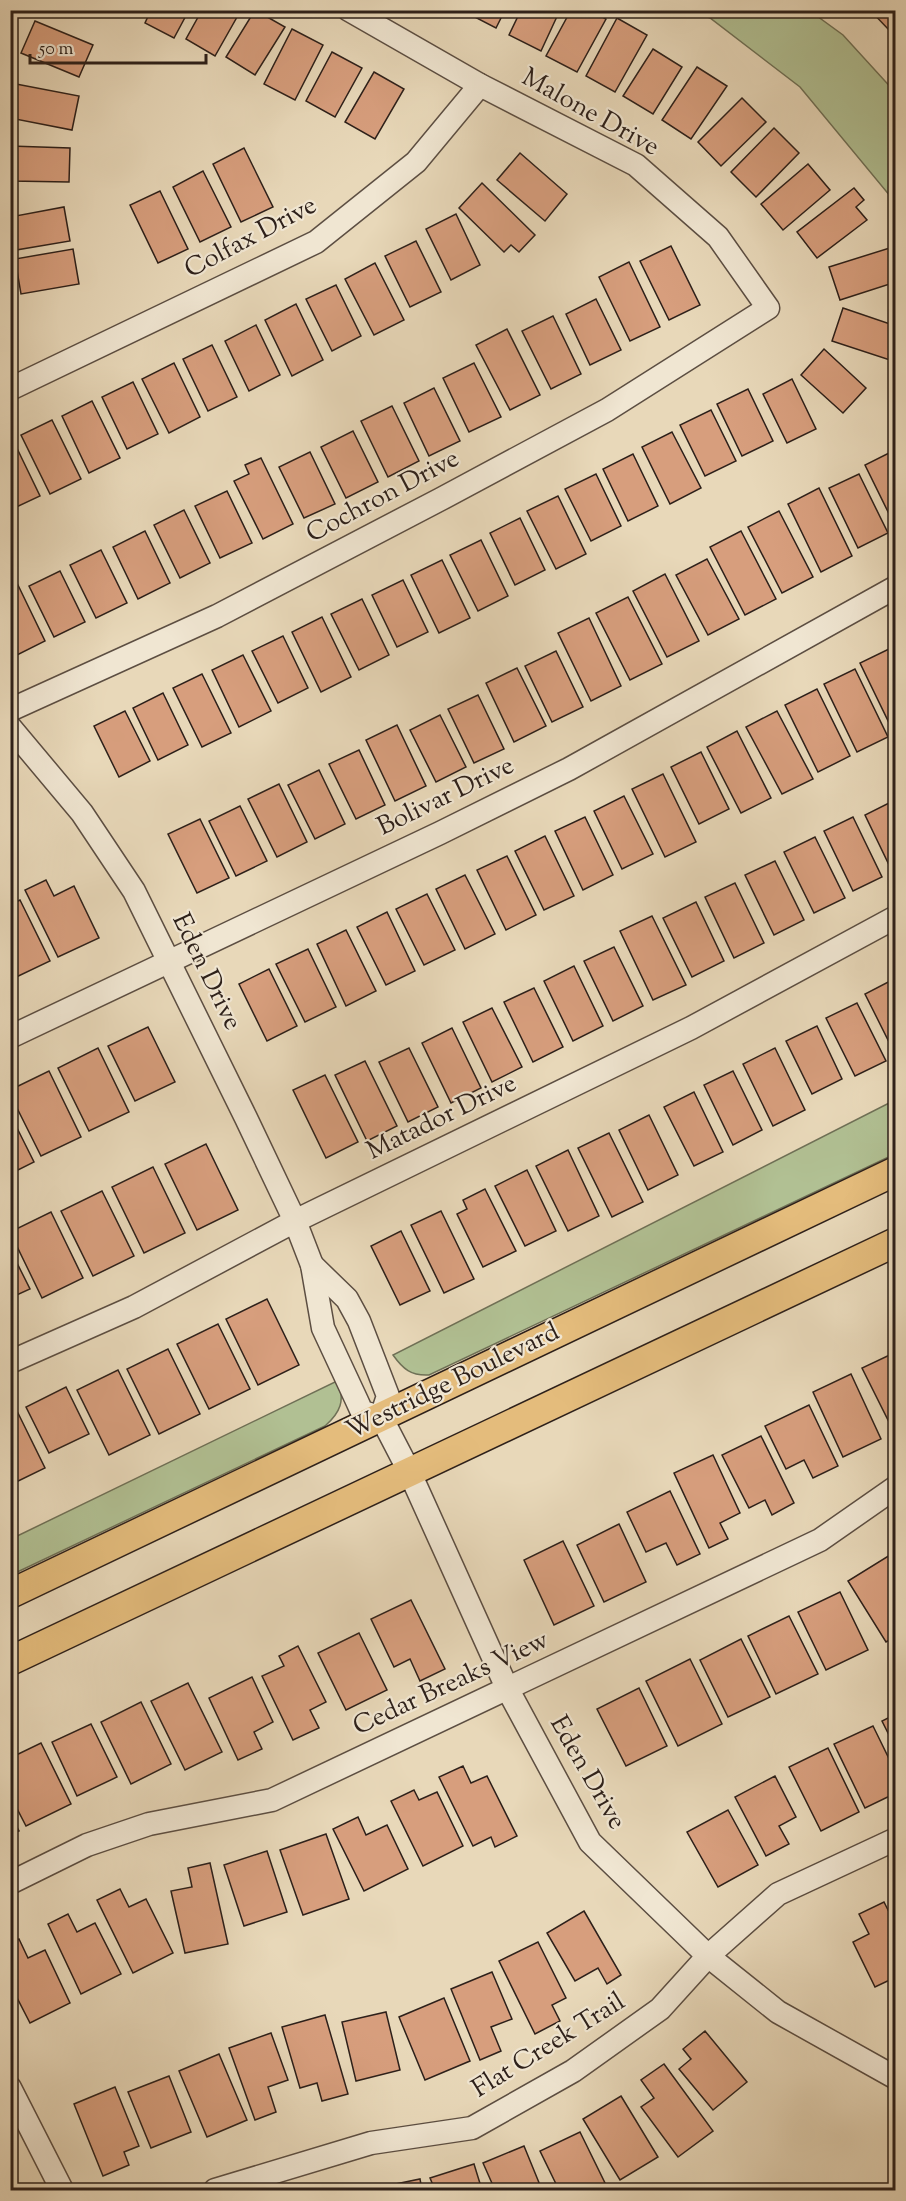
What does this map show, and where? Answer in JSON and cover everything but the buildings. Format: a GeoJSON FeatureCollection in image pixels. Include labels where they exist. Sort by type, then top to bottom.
{"type":"FeatureCollection","features":[{"type":"Feature","properties":{"kind":"main road","name":"Westridge Boulevard"},"geometry":{"type":"LineString","coordinates":[[10,1594],[896,1171]]}},
{"type":"Feature","properties":{"kind":"main road"},"geometry":{"type":"LineString","coordinates":[[10,1660],[896,1242]]}},
{"type":"Feature","properties":{"kind":"street","name":"Malone Drive"},"geometry":{"type":"LineString","coordinates":[[349,10],[480,84],[636,165],[718,237],[768,308]]}},
{"type":"Feature","properties":{"kind":"street","name":"Colfax Drive"},"geometry":{"type":"LineString","coordinates":[[10,389],[316,242],[416,162],[480,84]]}},
{"type":"Feature","properties":{"kind":"street","name":"Cochron Drive"},"geometry":{"type":"LineString","coordinates":[[10,710],[217,616],[431,504],[607,410],[768,308]]}},
{"type":"Feature","properties":{"kind":"street","name":"Bolivar Drive"},"geometry":{"type":"LineString","coordinates":[[10,1037],[569,769],[896,587]]}},
{"type":"Feature","properties":{"kind":"street","name":"Eden Drive"},"geometry":{"type":"LineString","coordinates":[[10,728],[82,813],[134,891],[295,1221],[312,1265],[323,1328],[362,1412],[381,1416]]}},
{"type":"Feature","properties":{"kind":"street","name":"Matador Drive"},"geometry":{"type":"LineString","coordinates":[[10,1362],[134,1307],[295,1221],[691,1028],[896,917]]}},
{"type":"Feature","properties":{"kind":"street","name":"Eden Drive"},"geometry":{"type":"LineString","coordinates":[[312,1265],[347,1299],[359,1321],[388,1396],[381,1416],[409,1471],[507,1688],[590,1842],[708,1956],[778,2012],[896,2078]]}},
{"type":"Feature","properties":{"kind":"street","name":"Cedar Breaks View"},"geometry":{"type":"LineString","coordinates":[[10,1883],[87,1845],[149,1824],[272,1800],[820,1540],[896,1487]]}},
{"type":"Feature","properties":{"kind":"street","name":"Flat Creek Trail"},"geometry":{"type":"LineString","coordinates":[[215,2190],[370,2143],[472,2128],[573,2071],[660,2009],[708,1956],[778,1894],[896,1839]]}},
{"type":"Feature","properties":{"kind":"street"},"geometry":{"type":"LineString","coordinates":[[10,2088],[62,2190]]}},
{"type":"Feature","properties":{"kind":"green space"},"geometry":{"type":"Polygon","coordinates":[[[695,11],[810,11],[843,35],[895,92],[895,202],[800,87],[710,18],[695,11]]]}},
{"type":"Feature","properties":{"kind":"green space"},"geometry":{"type":"Polygon","coordinates":[[[895,1100],[895,1154],[429,1375],[408,1371],[393,1355],[895,1100]]]}},
{"type":"Feature","properties":{"kind":"green space"},"geometry":{"type":"Polygon","coordinates":[[[337,1381],[341,1394],[340,1406],[325,1426],[11,1575],[11,1539],[337,1381]]]}}]}
